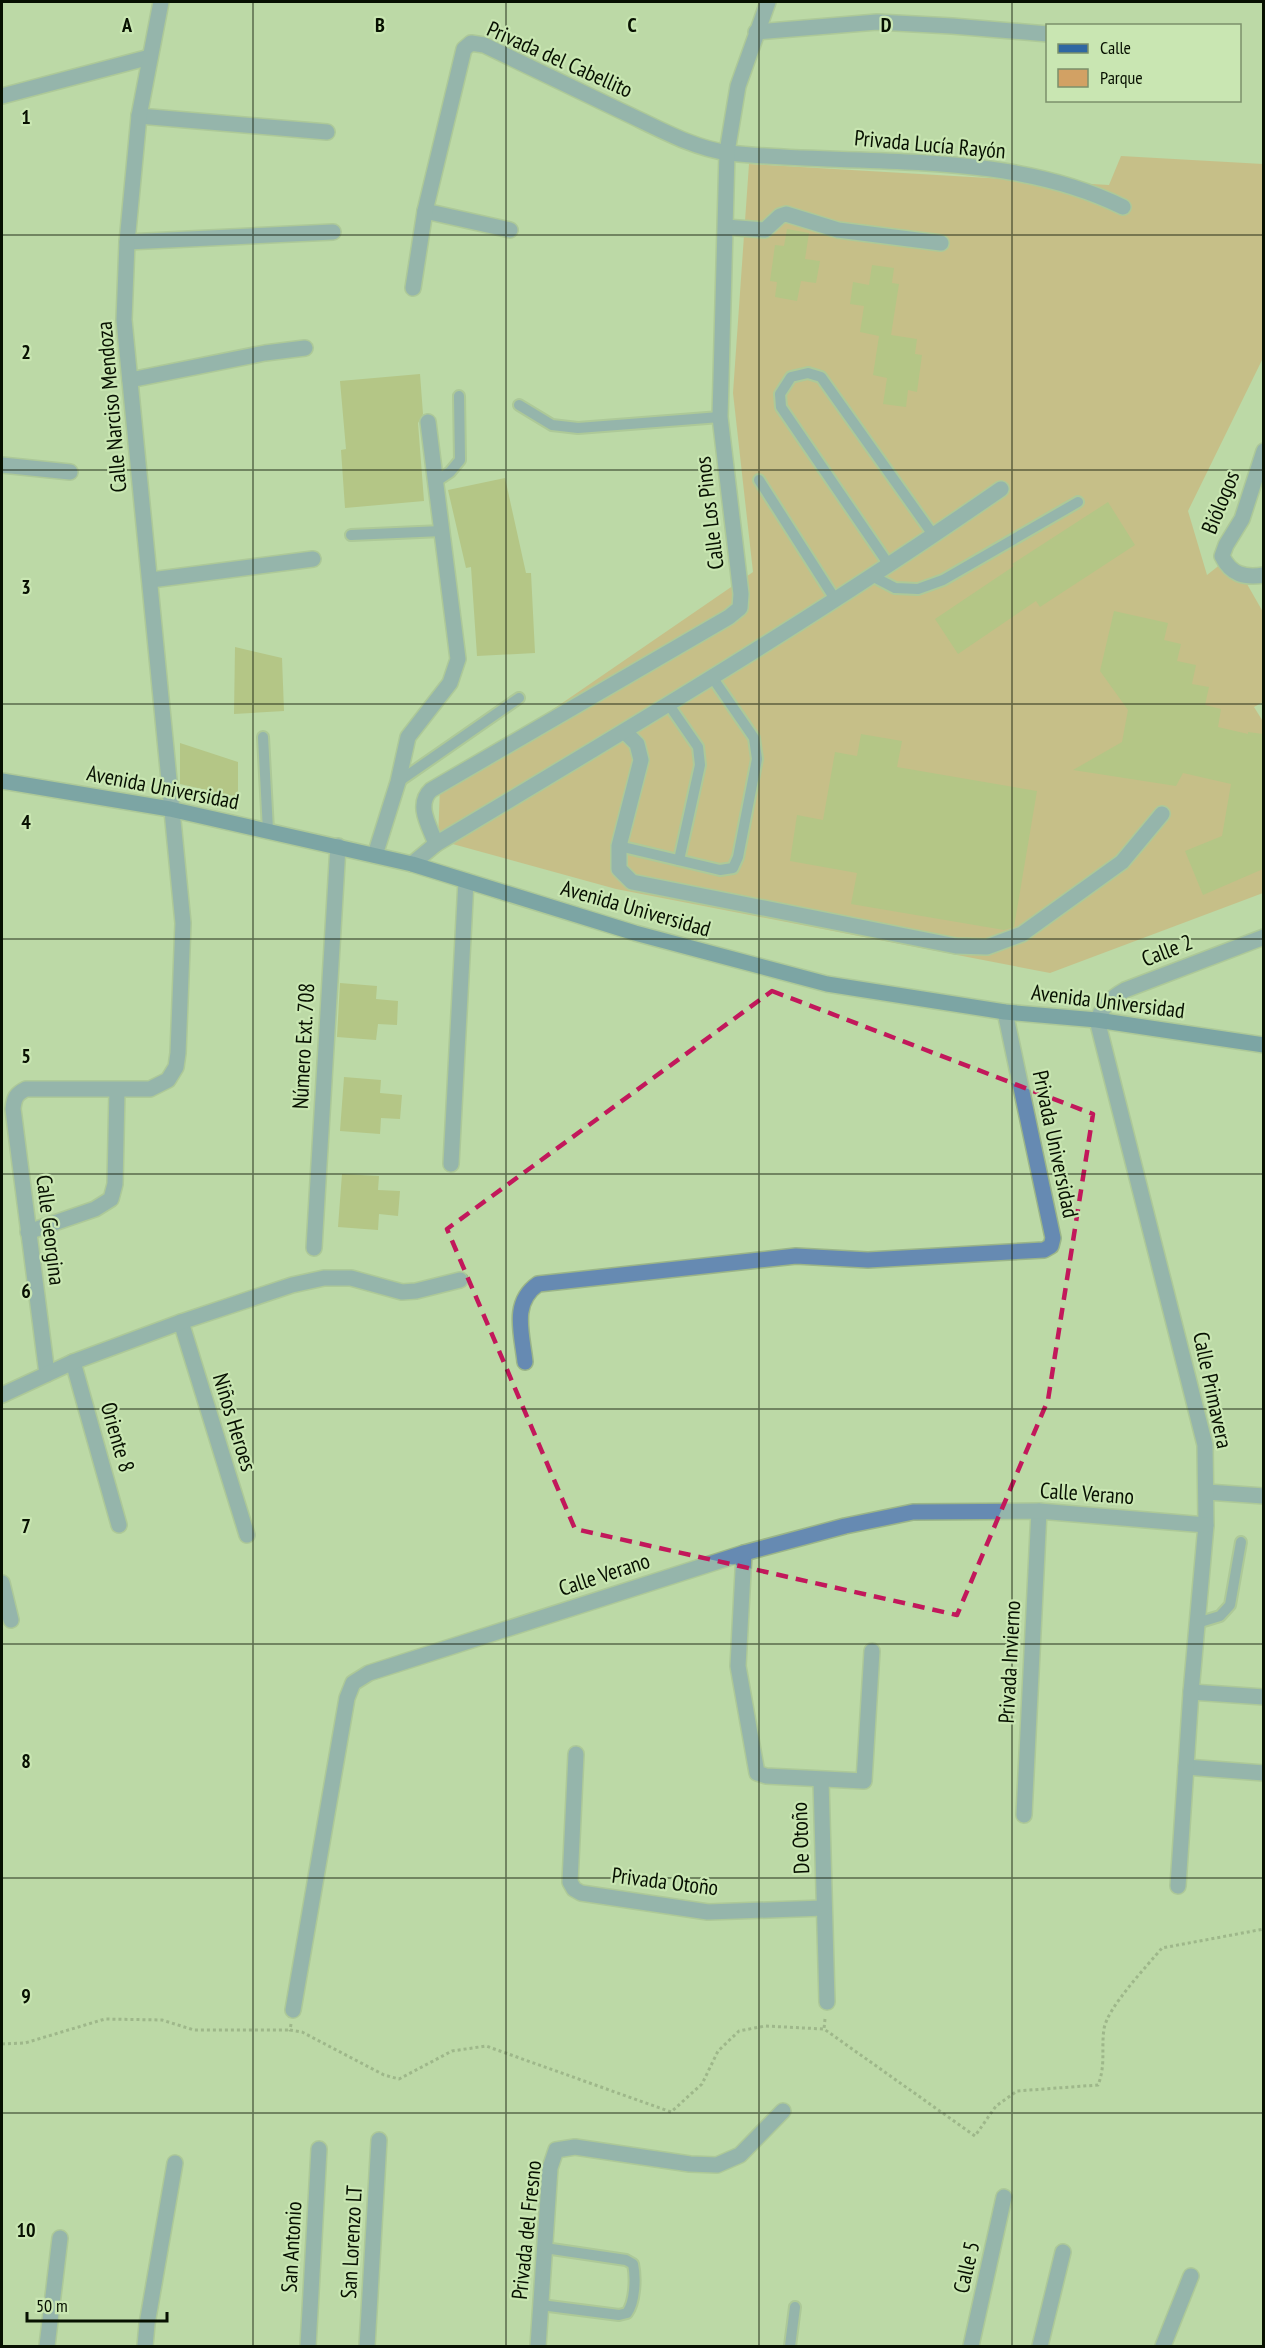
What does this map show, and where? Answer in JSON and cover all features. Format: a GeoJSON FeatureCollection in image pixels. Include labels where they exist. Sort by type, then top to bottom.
{"type":"FeatureCollection","features":[{"type":"Feature","properties":{"kind":"street","name":"Calle Narciso Mendoza"},"geometry":{"type":"LineString","coordinates":[[18,1093],[26,1089],[139,1090],[160,1085],[172,1075],[178,1053],[183,923],[170,809],[151,580],[124,320],[127,242],[139,116],[161,2]]}},
{"type":"Feature","properties":{"kind":"street","name":"Calle Los Pinos"},"geometry":{"type":"LineString","coordinates":[[436,844],[423,809],[426,795],[431,790],[729,617],[740,608],[741,594],[720,417],[727,152],[738,86],[768,2]]}},
{"type":"Feature","properties":{"kind":"street"},"geometry":{"type":"LineString","coordinates":[[756,32],[877,22],[1046,34]]}},
{"type":"Feature","properties":{"kind":"street","name":"Privada del Cabellito"},"geometry":{"type":"LineString","coordinates":[[414,288],[425,211],[464,49],[471,43],[484,45],[678,138],[727,152]]}},
{"type":"Feature","properties":{"kind":"street"},"geometry":{"type":"LineString","coordinates":[[2,96],[150,57]]}},
{"type":"Feature","properties":{"kind":"street"},"geometry":{"type":"LineString","coordinates":[[139,116],[327,132]]}},
{"type":"Feature","properties":{"kind":"street","name":"Privada Lucía Rayón"},"geometry":{"type":"LineString","coordinates":[[727,152],[941,164],[1036,177],[1094,193],[1123,207]]}},
{"type":"Feature","properties":{"kind":"street"},"geometry":{"type":"LineString","coordinates":[[425,211],[510,230]]}},
{"type":"Feature","properties":{"kind":"street"},"geometry":{"type":"LineString","coordinates":[[726,227],[769,230],[780,216],[786,214],[838,230],[941,243]]}},
{"type":"Feature","properties":{"kind":"street"},"geometry":{"type":"LineString","coordinates":[[127,242],[333,232]]}},
{"type":"Feature","properties":{"kind":"street"},"geometry":{"type":"LineString","coordinates":[[130,380],[265,352],[305,348]]}},
{"type":"Feature","properties":{"kind":"street"},"geometry":{"type":"LineString","coordinates":[[375,855],[398,782],[408,737],[450,683],[458,659],[428,422]]}},
{"type":"Feature","properties":{"kind":"street","name":"Biólogos"},"geometry":{"type":"LineString","coordinates":[[1263,451],[1242,519],[1222,556],[1227,567],[1248,578],[1263,575]]}},
{"type":"Feature","properties":{"kind":"street"},"geometry":{"type":"LineString","coordinates":[[2,465],[70,472]]}},
{"type":"Feature","properties":{"kind":"street"},"geometry":{"type":"LineString","coordinates":[[412,864],[436,844],[625,732],[835,600],[934,536],[1001,489]]}},
{"type":"Feature","properties":{"kind":"street"},"geometry":{"type":"LineString","coordinates":[[151,580],[313,558]]}},
{"type":"Feature","properties":{"kind":"street"},"geometry":{"type":"LineString","coordinates":[[625,732],[637,744],[641,760],[619,846],[619,869],[632,882],[956,946],[987,947],[1022,934],[1122,862],[1162,814]]}},
{"type":"Feature","properties":{"kind":"street","name":"Avenida Universidad"},"geometry":{"type":"LineString","coordinates":[[2,781],[170,809],[412,864],[635,933],[827,984],[1005,1012],[1097,1020],[1263,1045]]}},
{"type":"Feature","properties":{"kind":"street","name":"Número Ext. 708"},"geometry":{"type":"LineString","coordinates":[[314,1248],[338,846]]}},
{"type":"Feature","properties":{"kind":"street"},"geometry":{"type":"LineString","coordinates":[[451,1164],[466,881]]}},
{"type":"Feature","properties":{"kind":"street","name":"Calle 2"},"geometry":{"type":"LineString","coordinates":[[1097,1020],[1103,1007],[1125,990],[1263,937]]}},
{"type":"Feature","properties":{"kind":"street","name":"Privada Universidad"},"geometry":{"type":"LineString","coordinates":[[525,1362],[519,1308],[527,1292],[538,1284],[796,1256],[868,1260],[1044,1250],[1051,1246],[1053,1238],[1005,1012]]}},
{"type":"Feature","properties":{"kind":"street","name":"Calle Primavera"},"geometry":{"type":"LineString","coordinates":[[1097,1020],[1205,1445],[1206,1525],[1191,1692],[1178,1886]]}},
{"type":"Feature","properties":{"kind":"street"},"geometry":{"type":"LineString","coordinates":[[28,1232],[95,1209],[111,1199],[116,1184],[117,1090]]}},
{"type":"Feature","properties":{"kind":"street","name":"Calle Georgina"},"geometry":{"type":"LineString","coordinates":[[18,1093],[14,1098],[13,1109],[47,1374]]}},
{"type":"Feature","properties":{"kind":"street"},"geometry":{"type":"LineString","coordinates":[[2,1395],[73,1362],[181,1322],[292,1286],[324,1278],[351,1278],[402,1292],[416,1291],[460,1280]]}},
{"type":"Feature","properties":{"kind":"street","name":"Niños Heroes"},"geometry":{"type":"LineString","coordinates":[[181,1322],[246,1535]]}},
{"type":"Feature","properties":{"kind":"street","name":"Oriente 8"},"geometry":{"type":"LineString","coordinates":[[73,1362],[120,1525]]}},
{"type":"Feature","properties":{"kind":"street"},"geometry":{"type":"LineString","coordinates":[[1207,1492],[1263,1496]]}},
{"type":"Feature","properties":{"kind":"street","name":"Calle Verano"},"geometry":{"type":"LineString","coordinates":[[293,2010],[347,1698],[353,1683],[369,1673],[744,1553],[845,1526],[913,1512],[1039,1511],[1206,1525]]}},
{"type":"Feature","properties":{"kind":"street","name":"Privada Invierno"},"geometry":{"type":"LineString","coordinates":[[1024,1815],[1039,1511]]}},
{"type":"Feature","properties":{"kind":"street","name":"De Otoño"},"geometry":{"type":"LineString","coordinates":[[744,1553],[738,1666],[756,1773],[766,1776],[821,1780],[827,2002]]}},
{"type":"Feature","properties":{"kind":"street"},"geometry":{"type":"LineString","coordinates":[[2,1582],[11,1620]]}},
{"type":"Feature","properties":{"kind":"street"},"geometry":{"type":"LineString","coordinates":[[821,1780],[864,1781],[872,1651]]}},
{"type":"Feature","properties":{"kind":"street"},"geometry":{"type":"LineString","coordinates":[[1191,1692],[1263,1697]]}},
{"type":"Feature","properties":{"kind":"street","name":"Privada Otoño"},"geometry":{"type":"LineString","coordinates":[[576,1755],[570,1882],[574,1889],[581,1893],[708,1912],[824,1908]]}},
{"type":"Feature","properties":{"kind":"street"},"geometry":{"type":"LineString","coordinates":[[1186,1767],[1263,1773]]}},
{"type":"Feature","properties":{"kind":"street","name":"Privada del Fresno"},"geometry":{"type":"LineString","coordinates":[[538,2346],[550,2168],[556,2150],[575,2147],[690,2164],[717,2165],[740,2155],[783,2110]]}},
{"type":"Feature","properties":{"kind":"street","name":"San Lorenzo LT"},"geometry":{"type":"LineString","coordinates":[[367,2346],[379,2139]]}},
{"type":"Feature","properties":{"kind":"street","name":"San Antonio"},"geometry":{"type":"LineString","coordinates":[[308,2346],[319,2149]]}},
{"type":"Feature","properties":{"kind":"street"},"geometry":{"type":"LineString","coordinates":[[145,2346],[175,2163]]}},
{"type":"Feature","properties":{"kind":"street","name":"Calle 5"},"geometry":{"type":"LineString","coordinates":[[971,2346],[1005,2197]]}},
{"type":"Feature","properties":{"kind":"street"},"geometry":{"type":"LineString","coordinates":[[47,2346],[60,2238]]}},
{"type":"Feature","properties":{"kind":"street"},"geometry":{"type":"LineString","coordinates":[[1040,2346],[1063,2252]]}},
{"type":"Feature","properties":{"kind":"street"},"geometry":{"type":"LineString","coordinates":[[1163,2346],[1191,2276]]}},
{"type":"Feature","properties":{"kind":"lane"},"geometry":{"type":"LineString","coordinates":[[889,565],[781,407],[780,394],[791,377],[808,373],[821,377],[934,536]]}},
{"type":"Feature","properties":{"kind":"lane"},"geometry":{"type":"LineString","coordinates":[[435,482],[450,472],[459,460],[459,396]]}},
{"type":"Feature","properties":{"kind":"lane"},"geometry":{"type":"LineString","coordinates":[[519,405],[552,425],[578,428],[720,417]]}},
{"type":"Feature","properties":{"kind":"lane"},"geometry":{"type":"LineString","coordinates":[[759,480],[835,600]]}},
{"type":"Feature","properties":{"kind":"lane"},"geometry":{"type":"LineString","coordinates":[[872,576],[895,588],[918,589],[943,580],[1078,502]]}},
{"type":"Feature","properties":{"kind":"lane"},"geometry":{"type":"LineString","coordinates":[[351,535],[442,531]]}},
{"type":"Feature","properties":{"kind":"lane"},"geometry":{"type":"LineString","coordinates":[[619,846],[720,870],[733,868],[738,857],[757,759],[754,738],[712,677]]}},
{"type":"Feature","properties":{"kind":"lane"},"geometry":{"type":"LineString","coordinates":[[398,782],[519,698]]}},
{"type":"Feature","properties":{"kind":"lane"},"geometry":{"type":"LineString","coordinates":[[669,705],[698,747],[700,765],[679,860]]}},
{"type":"Feature","properties":{"kind":"lane"},"geometry":{"type":"LineString","coordinates":[[263,737],[267,830]]}},
{"type":"Feature","properties":{"kind":"lane"},"geometry":{"type":"LineString","coordinates":[[1197,1623],[1220,1616],[1230,1605],[1242,1542]]}},
{"type":"Feature","properties":{"kind":"lane"},"geometry":{"type":"LineString","coordinates":[[541,2305],[619,2315],[627,2313],[632,2307],[635,2272],[633,2264],[626,2260],[545,2247]]}},
{"type":"Feature","properties":{"kind":"lane"},"geometry":{"type":"LineString","coordinates":[[790,2346],[795,2307]]}},
{"type":"Feature","properties":{"kind":"path"},"geometry":{"type":"LineString","coordinates":[[2,2044],[25,2043],[105,2019],[162,2020],[194,2030],[290,2030],[302,2032],[384,2075],[399,2079],[452,2051],[486,2046],[670,2112],[702,2084],[718,2051],[739,2031],[765,2025],[824,2029],[975,2136],[996,2106],[1017,2091],[1098,2085],[1103,2072],[1104,2027],[1114,2008],[1162,1948],[1263,1929]]}},
{"type":"Feature","properties":{"kind":"path"},"geometry":{"type":"LineString","coordinates":[[824,2029],[827,2002]]}},
{"type":"Feature","properties":{"kind":"path"},"geometry":{"type":"LineString","coordinates":[[290,2030],[293,2010]]}},
{"type":"Feature","properties":{"kind":"highlighted area"},"geometry":{"type":"Polygon","coordinates":[[[772,991],[1093,1114],[1048,1400],[957,1615],[575,1529],[447,1229],[772,991]]]}},
{"type":"Feature","properties":{"kind":"green space"},"geometry":{"type":"Polygon","coordinates":[[[1121,156],[1263,164],[1263,358],[1188,511],[1207,575],[1231,556],[1263,612],[1263,702],[1254,707],[1264,723],[1263,893],[1050,973],[616,889],[438,840],[440,787],[753,572],[733,393],[749,164],[1109,185],[1121,156]]]}},
{"type":"Feature","properties":{"kind":"building"},"geometry":{"type":"Polygon","coordinates":[[[787,229],[809,233],[805,259],[820,261],[816,283],[801,281],[797,301],[775,297],[777,282],[770,281],[775,245],[784,246],[787,229]]]}},
{"type":"Feature","properties":{"kind":"building"},"geometry":{"type":"Polygon","coordinates":[[[872,265],[894,268],[892,283],[899,284],[891,335],[917,339],[915,354],[922,355],[917,392],[908,390],[906,407],[883,404],[887,378],[873,375],[879,336],[860,332],[864,306],[850,304],[853,282],[869,285],[872,265]]]}},
{"type":"Feature","properties":{"kind":"building"},"geometry":{"type":"Polygon","coordinates":[[[420,374],[423,414],[418,423],[424,501],[345,508],[341,450],[346,449],[340,381],[420,374]]]}},
{"type":"Feature","properties":{"kind":"building"},"geometry":{"type":"Polygon","coordinates":[[[505,478],[526,573],[531,573],[535,653],[477,656],[471,567],[466,568],[448,490],[505,478]]]}},
{"type":"Feature","properties":{"kind":"building"},"geometry":{"type":"Polygon","coordinates":[[[1108,502],[1135,545],[1040,607],[1036,601],[958,654],[935,619],[1014,566],[1012,564],[1108,502]]]}},
{"type":"Feature","properties":{"kind":"building"},"geometry":{"type":"Polygon","coordinates":[[[1114,611],[1168,623],[1164,640],[1181,644],[1177,661],[1196,665],[1192,684],[1209,687],[1205,705],[1221,709],[1218,727],[1248,734],[1248,732],[1263,734],[1263,869],[1203,895],[1185,851],[1222,836],[1231,784],[1183,773],[1176,786],[1073,770],[1122,742],[1128,710],[1100,671],[1114,611]]]}},
{"type":"Feature","properties":{"kind":"building"},"geometry":{"type":"Polygon","coordinates":[[[235,647],[282,658],[284,711],[234,714],[235,647]]]}},
{"type":"Feature","properties":{"kind":"building"},"geometry":{"type":"Polygon","coordinates":[[[861,734],[902,741],[897,767],[1037,791],[1014,927],[1004,930],[851,904],[857,873],[790,861],[797,815],[823,820],[835,752],[857,756],[861,734]]]}},
{"type":"Feature","properties":{"kind":"building"},"geometry":{"type":"Polygon","coordinates":[[[180,743],[238,762],[238,797],[180,784],[180,743]]]}},
{"type":"Feature","properties":{"kind":"building"},"geometry":{"type":"Polygon","coordinates":[[[340,983],[377,986],[376,999],[398,1001],[397,1025],[378,1024],[376,1040],[337,1037],[340,983]]]}},
{"type":"Feature","properties":{"kind":"building"},"geometry":{"type":"Polygon","coordinates":[[[344,1077],[381,1080],[380,1093],[402,1095],[400,1119],[381,1118],[380,1134],[340,1131],[344,1077]]]}},
{"type":"Feature","properties":{"kind":"building"},"geometry":{"type":"Polygon","coordinates":[[[342,1174],[379,1176],[378,1190],[400,1191],[398,1216],[379,1214],[378,1230],[338,1227],[342,1174]]]}}]}
